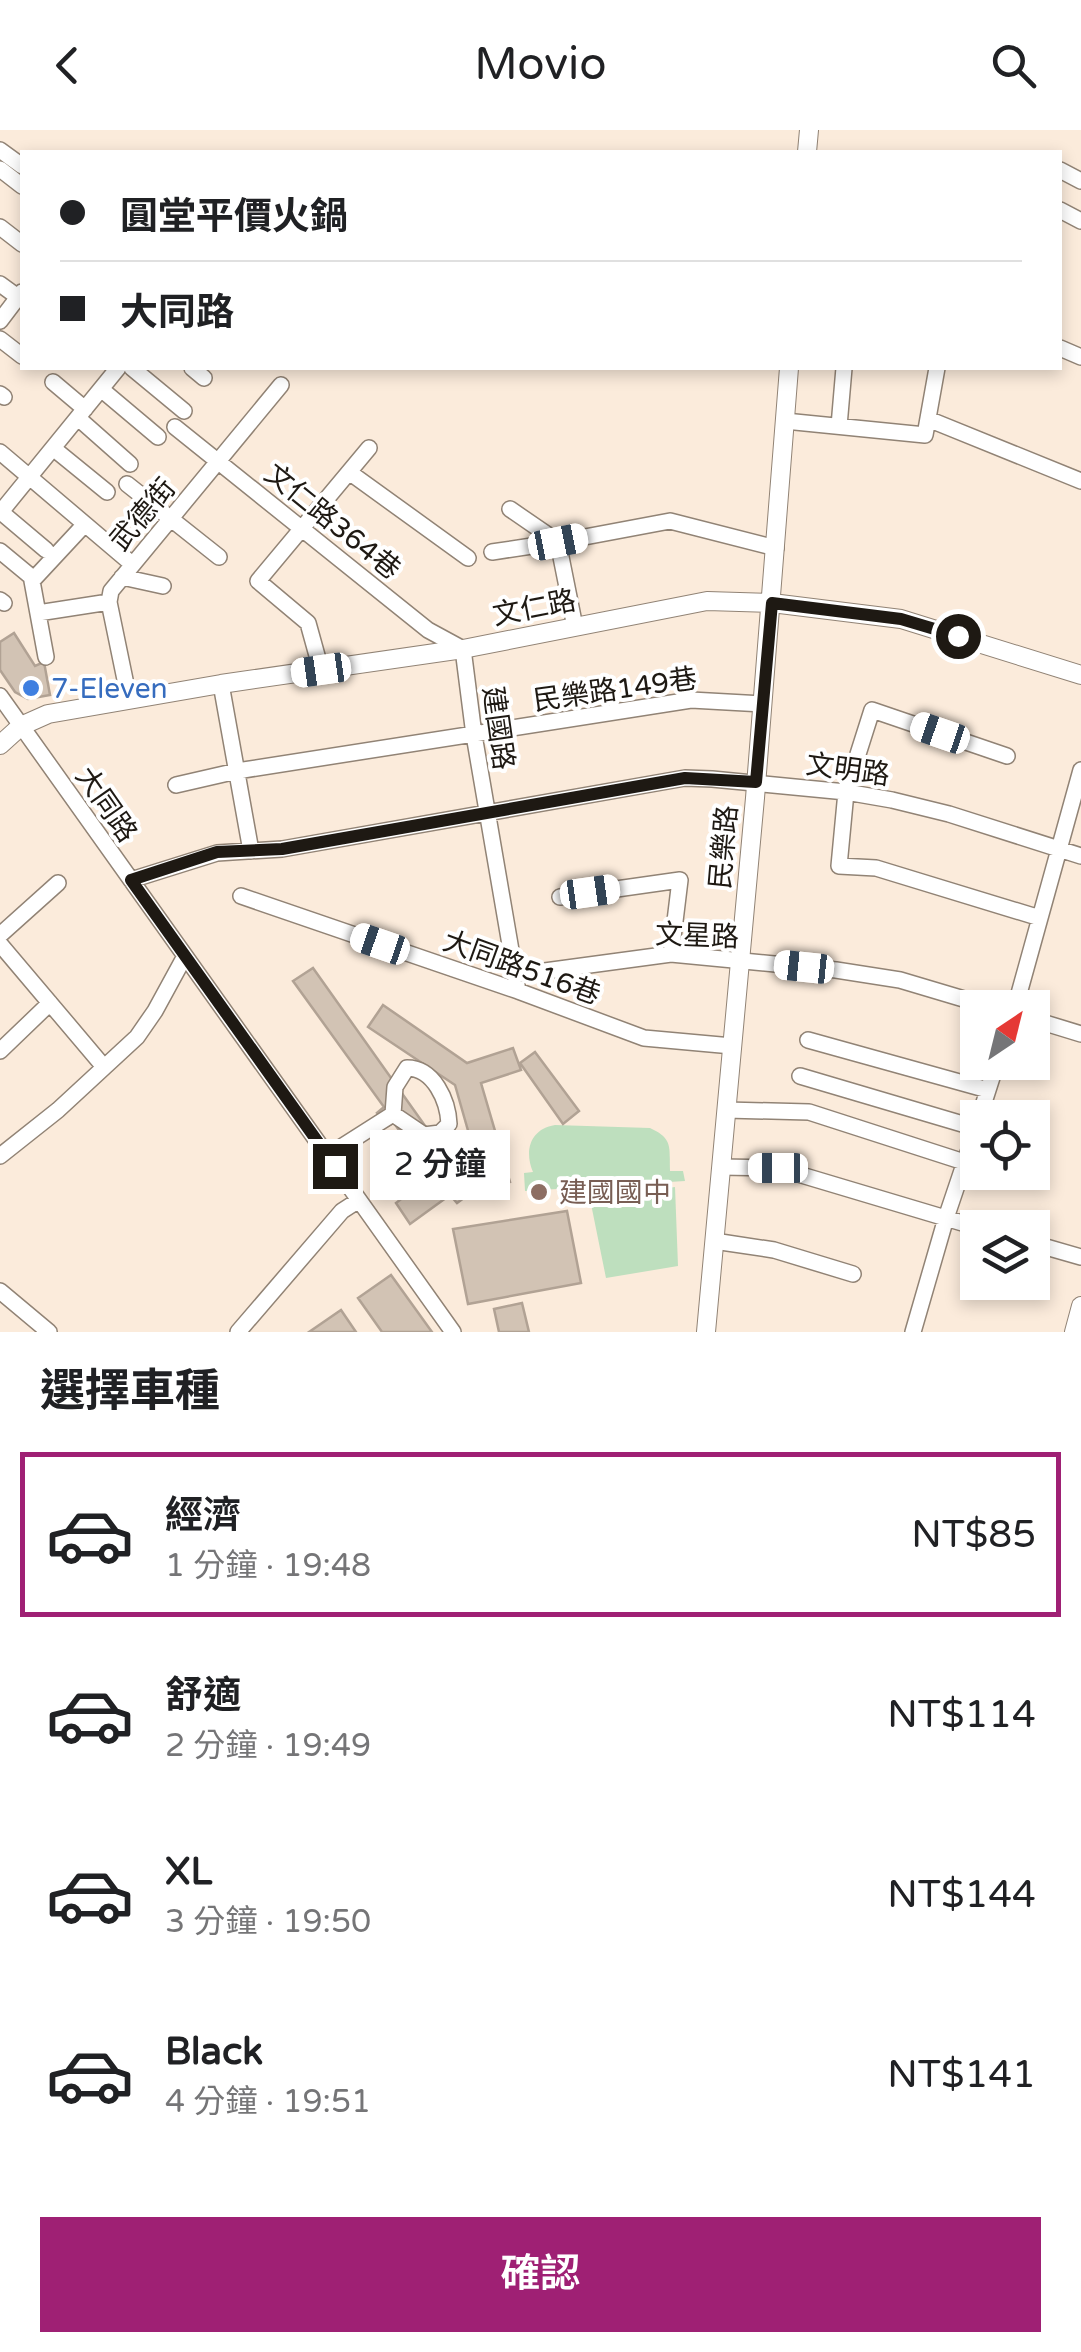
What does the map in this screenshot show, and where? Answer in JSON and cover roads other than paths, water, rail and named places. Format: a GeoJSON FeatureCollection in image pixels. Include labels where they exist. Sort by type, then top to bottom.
{"type":"FeatureCollection","features":[{"type":"Feature","properties":{"kind":"main road","name":"民樂路"},"geometry":{"type":"LineString","coordinates":[[706,1332],[790,370]]}},
{"type":"Feature","properties":{"kind":"main road","name":"文仁路"},"geometry":{"type":"LineString","coordinates":[[0,744],[21,726],[48,714],[463,649],[707,601],[772,603],[901,619],[1081,675]]}},
{"type":"Feature","properties":{"kind":"main road"},"geometry":{"type":"LineString","coordinates":[[1074,1332],[1081,1306]]}},
{"type":"Feature","properties":{"kind":"street"},"geometry":{"type":"LineString","coordinates":[[0,169],[20,184]]}},
{"type":"Feature","properties":{"kind":"street"},"geometry":{"type":"LineString","coordinates":[[0,226],[20,242]]}},
{"type":"Feature","properties":{"kind":"street"},"geometry":{"type":"LineString","coordinates":[[0,321],[20,298]]}},
{"type":"Feature","properties":{"kind":"street"},"geometry":{"type":"LineString","coordinates":[[0,339],[20,354]]}},
{"type":"Feature","properties":{"kind":"street"},"geometry":{"type":"LineString","coordinates":[[134,370],[184,411]]}},
{"type":"Feature","properties":{"kind":"street"},"geometry":{"type":"LineString","coordinates":[[839,426],[844,370]]}},
{"type":"Feature","properties":{"kind":"street"},"geometry":{"type":"LineString","coordinates":[[785,421],[925,435],[937,370]]}},
{"type":"Feature","properties":{"kind":"street"},"geometry":{"type":"LineString","coordinates":[[46,550],[0,513],[108,375],[158,437]]}},
{"type":"Feature","properties":{"kind":"street"},"geometry":{"type":"LineString","coordinates":[[53,382],[130,464]]}},
{"type":"Feature","properties":{"kind":"street","name":"武德街"},"geometry":{"type":"LineString","coordinates":[[109,602],[111,591],[127,570],[281,385]]}},
{"type":"Feature","properties":{"kind":"street"},"geometry":{"type":"LineString","coordinates":[[928,419],[1081,481]]}},
{"type":"Feature","properties":{"kind":"street","name":"文仁路364巷"},"geometry":{"type":"LineString","coordinates":[[175,427],[428,630],[463,649]]}},
{"type":"Feature","properties":{"kind":"street"},"geometry":{"type":"LineString","coordinates":[[53,448],[107,492]]}},
{"type":"Feature","properties":{"kind":"street"},"geometry":{"type":"LineString","coordinates":[[321,670],[308,623],[258,581],[369,448]]}},
{"type":"Feature","properties":{"kind":"street"},"geometry":{"type":"LineString","coordinates":[[0,452],[84,524],[127,570],[163,586]]}},
{"type":"Feature","properties":{"kind":"street"},"geometry":{"type":"LineString","coordinates":[[350,472],[468,558]]}},
{"type":"Feature","properties":{"kind":"street"},"geometry":{"type":"LineString","coordinates":[[126,484],[219,557]]}},
{"type":"Feature","properties":{"kind":"street"},"geometry":{"type":"LineString","coordinates":[[510,509],[558,542],[574,627]]}},
{"type":"Feature","properties":{"kind":"street"},"geometry":{"type":"LineString","coordinates":[[492,552],[670,520],[776,548]]}},
{"type":"Feature","properties":{"kind":"street"},"geometry":{"type":"LineString","coordinates":[[46,657],[32,581],[84,524]]}},
{"type":"Feature","properties":{"kind":"street"},"geometry":{"type":"LineString","coordinates":[[0,551],[29,575]]}},
{"type":"Feature","properties":{"kind":"street"},"geometry":{"type":"LineString","coordinates":[[38,613],[109,602],[129,699]]}},
{"type":"Feature","properties":{"kind":"street","name":"建國路"},"geometry":{"type":"LineString","coordinates":[[463,649],[516,983]]}},
{"type":"Feature","properties":{"kind":"street"},"geometry":{"type":"LineString","coordinates":[[221,684],[251,851]]}},
{"type":"Feature","properties":{"kind":"street","name":"大同路"},"geometry":{"type":"LineString","coordinates":[[0,696],[453,1332]]}},
{"type":"Feature","properties":{"kind":"street","name":"民樂路149巷"},"geometry":{"type":"LineString","coordinates":[[176,786],[237,772],[691,700],[763,704]]}},
{"type":"Feature","properties":{"kind":"street"},"geometry":{"type":"LineString","coordinates":[[1007,756],[872,710],[846,792],[839,866],[876,868],[1040,918]]}},
{"type":"Feature","properties":{"kind":"street"},"geometry":{"type":"LineString","coordinates":[[1019,990],[1081,770]]}},
{"type":"Feature","properties":{"kind":"street","name":"文明路"},"geometry":{"type":"LineString","coordinates":[[131,880],[217,852],[282,849],[685,778],[756,782],[892,800],[1081,856]]}},
{"type":"Feature","properties":{"kind":"street"},"geometry":{"type":"LineString","coordinates":[[560,896],[680,880],[671,954]]}},
{"type":"Feature","properties":{"kind":"street"},"geometry":{"type":"LineString","coordinates":[[0,935],[58,883]]}},
{"type":"Feature","properties":{"kind":"street","name":"大同路516巷"},"geometry":{"type":"LineString","coordinates":[[241,896],[516,983],[644,1038],[732,1046]]}},
{"type":"Feature","properties":{"kind":"street"},"geometry":{"type":"LineString","coordinates":[[0,944],[104,1068]]}},
{"type":"Feature","properties":{"kind":"street","name":"文星路"},"geometry":{"type":"LineString","coordinates":[[516,983],[671,954],[836,970],[900,980],[960,998]]}},
{"type":"Feature","properties":{"kind":"street"},"geometry":{"type":"LineString","coordinates":[[0,1156],[58,1110],[137,1037],[185,956]]}},
{"type":"Feature","properties":{"kind":"street"},"geometry":{"type":"LineString","coordinates":[[0,1051],[50,1003]]}},
{"type":"Feature","properties":{"kind":"street"},"geometry":{"type":"LineString","coordinates":[[1050,1025],[1081,1034]]}},
{"type":"Feature","properties":{"kind":"street"},"geometry":{"type":"LineString","coordinates":[[808,1040],[988,1090]]}},
{"type":"Feature","properties":{"kind":"street"},"geometry":{"type":"LineString","coordinates":[[407,1068],[415,1068],[427,1075],[438,1090],[448,1107],[449,1124],[440,1133],[424,1135],[394,1114],[395,1086],[407,1068]]}},
{"type":"Feature","properties":{"kind":"street"},"geometry":{"type":"LineString","coordinates":[[800,1076],[960,1118]]}},
{"type":"Feature","properties":{"kind":"street"},"geometry":{"type":"LineString","coordinates":[[985,1100],[991,1080]]}},
{"type":"Feature","properties":{"kind":"street"},"geometry":{"type":"LineString","coordinates":[[726,1110],[809,1112],[960,1161]]}},
{"type":"Feature","properties":{"kind":"street"},"geometry":{"type":"LineString","coordinates":[[327,1156],[394,1114]]}},
{"type":"Feature","properties":{"kind":"street"},"geometry":{"type":"LineString","coordinates":[[721,1167],[778,1168],[960,1222]]}},
{"type":"Feature","properties":{"kind":"street"},"geometry":{"type":"LineString","coordinates":[[913,1332],[960,1174]]}},
{"type":"Feature","properties":{"kind":"street"},"geometry":{"type":"LineString","coordinates":[[238,1332],[342,1210],[359,1200]]}},
{"type":"Feature","properties":{"kind":"street"},"geometry":{"type":"LineString","coordinates":[[714,1241],[774,1250],[853,1274]]}},
{"type":"Feature","properties":{"kind":"street"},"geometry":{"type":"LineString","coordinates":[[1050,1249],[1081,1258]]}},
{"type":"Feature","properties":{"kind":"street"},"geometry":{"type":"LineString","coordinates":[[0,1290],[48,1332]]}},
{"type":"Feature","properties":{"kind":"place","name":"7-Eleven"},"geometry":{"type":"Point","coordinates":[31,688]}},
{"type":"Feature","properties":{"kind":"place","name":"建國國中"},"geometry":{"type":"Point","coordinates":[539,1192]}}]}
